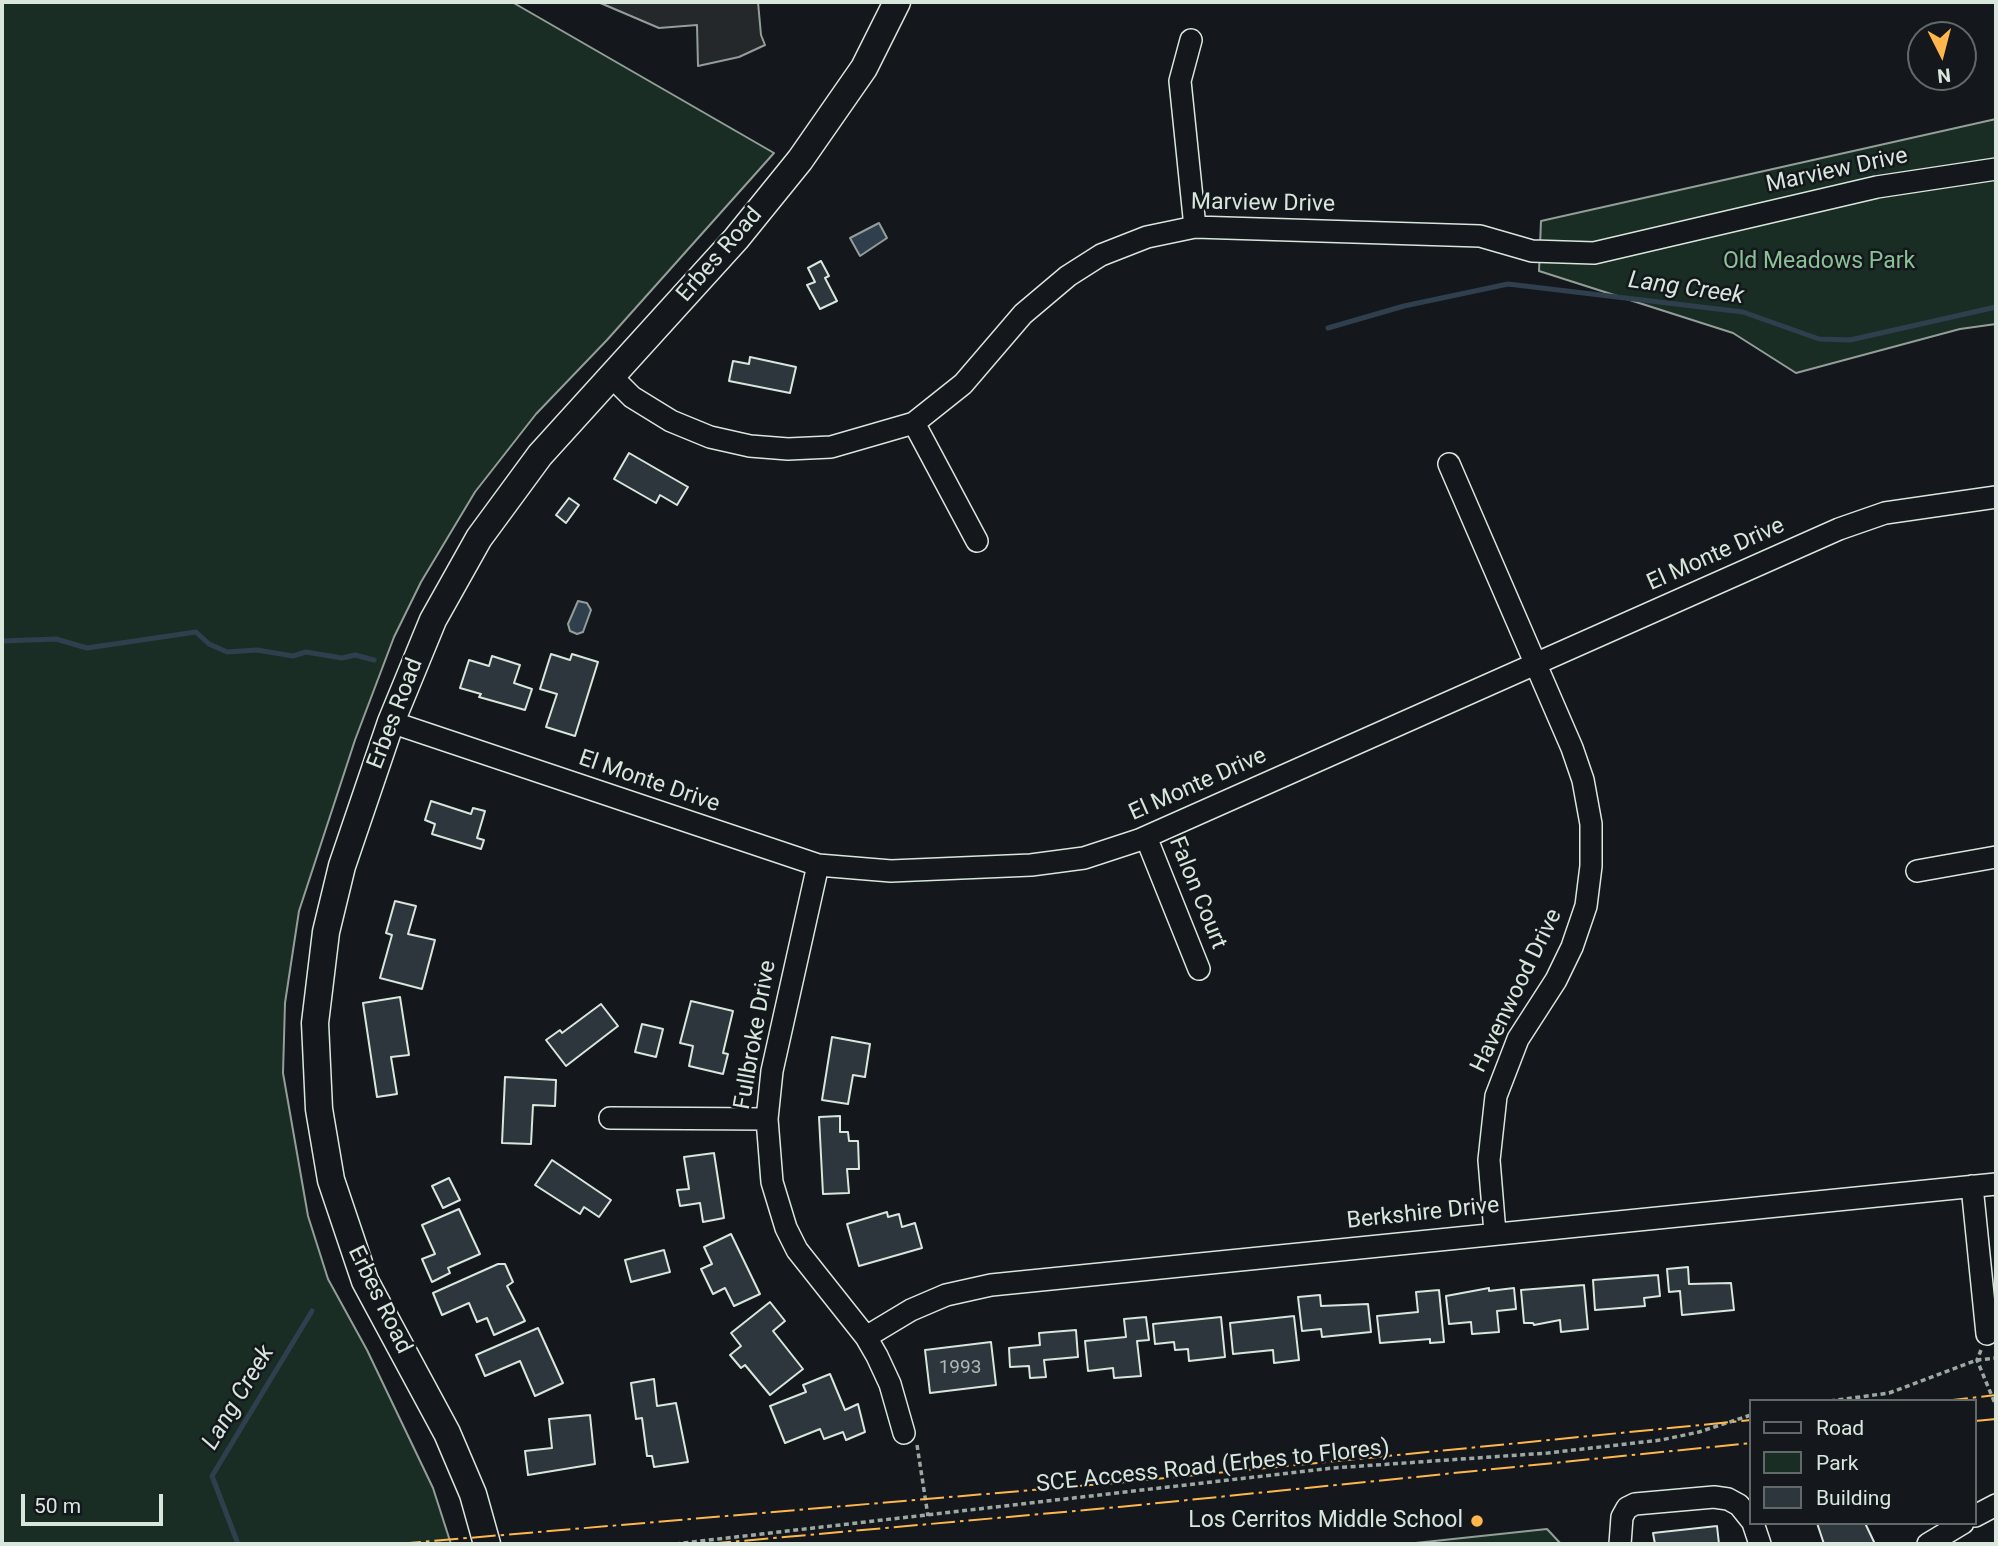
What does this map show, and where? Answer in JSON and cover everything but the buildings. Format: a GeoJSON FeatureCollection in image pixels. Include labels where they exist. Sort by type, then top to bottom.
{"type":"FeatureCollection","features":[{"type":"Feature","properties":{"kind":"main road","name":"Erbes Road"},"geometry":{"type":"LineString","coordinates":[[487,1544],[472,1494],[447,1433],[378,1308],[354,1254],[331,1180],[319,1109],[316,1023],[326,932],[342,866],[391,722],[433,620],[479,538],[540,455],[736,239],[800,160],[864,68],[897,2]]}},
{"type":"Feature","properties":{"kind":"street"},"geometry":{"type":"LineString","coordinates":[[1191,40],[1180,82],[1195,228]]}},
{"type":"Feature","properties":{"kind":"street","name":"Marview Drive"},"geometry":{"type":"LineString","coordinates":[[612,377],[632,397],[671,421],[710,437],[750,446],[788,449],[831,447],[914,423],[963,384],[1023,314],[1068,276],[1101,255],[1147,237],[1195,228],[1480,236],[1532,251],[1594,253],[1877,187],[1996,169]]}},
{"type":"Feature","properties":{"kind":"street"},"geometry":{"type":"LineString","coordinates":[[914,423],[977,541]]}},
{"type":"Feature","properties":{"kind":"street","name":"Havenwood Drive"},"geometry":{"type":"LineString","coordinates":[[1449,464],[1583,780],[1591,824],[1591,866],[1586,905],[1572,947],[1556,980],[1518,1039],[1496,1096],[1489,1160],[1495,1233]]}},
{"type":"Feature","properties":{"kind":"street","name":"El Monte Drive"},"geometry":{"type":"LineString","coordinates":[[391,722],[818,865],[891,871],[1031,865],[1084,858],[1146,837],[1839,529],[1885,513],[1996,497]]}},
{"type":"Feature","properties":{"kind":"street","name":"Falon Court"},"geometry":{"type":"LineString","coordinates":[[1146,837],[1199,969]]}},
{"type":"Feature","properties":{"kind":"street"},"geometry":{"type":"LineString","coordinates":[[1917,871],[1996,857]]}},
{"type":"Feature","properties":{"kind":"street","name":"Fullbroke Drive"},"geometry":{"type":"LineString","coordinates":[[818,865],[772,1071],[767,1119],[772,1182],[786,1228],[797,1250],[866,1337],[890,1384],[904,1433]]}},
{"type":"Feature","properties":{"kind":"street"},"geometry":{"type":"LineString","coordinates":[[610,1118],[767,1119]]}},
{"type":"Feature","properties":{"kind":"street","name":"Berkshire Drive"},"geometry":{"type":"LineString","coordinates":[[866,1337],[911,1310],[946,1295],[991,1285],[1996,1184]]}},
{"type":"Feature","properties":{"kind":"street"},"geometry":{"type":"LineString","coordinates":[[1972,1186],[1987,1334]]}},
{"type":"Feature","properties":{"kind":"street"},"geometry":{"type":"LineString","coordinates":[[1620,1544],[1622,1517],[1627,1508],[1635,1504],[1721,1498],[1740,1505],[1750,1519]]}},
{"type":"Feature","properties":{"kind":"street"},"geometry":{"type":"LineString","coordinates":[[1977,1515],[1996,1504]]}},
{"type":"Feature","properties":{"kind":"street"},"geometry":{"type":"LineString","coordinates":[[1753,1525],[1759,1544]]}},
{"type":"Feature","properties":{"kind":"street"},"geometry":{"type":"LineString","coordinates":[[1928,1544],[1960,1525]]}},
{"type":"Feature","properties":{"kind":"path"},"geometry":{"type":"LineString","coordinates":[[1987,1334],[1977,1360],[1996,1406]]}},
{"type":"Feature","properties":{"kind":"path"},"geometry":{"type":"LineString","coordinates":[[1845,1399],[1889,1393],[1977,1360],[1996,1358]]}},
{"type":"Feature","properties":{"kind":"path","name":"SCE Access Road (Erbes to Flores)"},"geometry":{"type":"LineString","coordinates":[[676,1544],[1333,1468],[1548,1453],[1699,1433],[1750,1415]]}},
{"type":"Feature","properties":{"kind":"path"},"geometry":{"type":"LineString","coordinates":[[904,1433],[914,1435],[916,1440],[928,1516]]}},
{"type":"Feature","properties":{"kind":"green space"},"geometry":{"type":"Polygon","coordinates":[[[2,2],[512,2],[774,153],[607,340],[536,414],[475,492],[421,582],[394,637],[355,740],[299,911],[285,1003],[283,1073],[308,1216],[328,1279],[367,1350],[433,1488],[451,1544],[2,1544],[2,2]]]}},
{"type":"Feature","properties":{"kind":"green space","name":"Old Meadows Park"},"geometry":{"type":"Polygon","coordinates":[[[1996,119],[1996,324],[1960,329],[1796,373],[1733,333],[1539,271],[1541,221],[1996,119]]]}},
{"type":"Feature","properties":{"kind":"green space"},"geometry":{"type":"Polygon","coordinates":[[[1547,1529],[1561,1544],[1406,1544],[1547,1529]]]}},
{"type":"Feature","properties":{"kind":"shaded area"},"geometry":{"type":"Polygon","coordinates":[[[598,2],[758,2],[761,35],[765,45],[739,57],[698,66],[697,25],[659,28],[598,2]]]}},
{"type":"Feature","properties":{"kind":"water"},"geometry":{"type":"Polygon","coordinates":[[[879,223],[887,238],[860,256],[850,238],[879,223]]]}},
{"type":"Feature","properties":{"kind":"water"},"geometry":{"type":"Polygon","coordinates":[[[578,601],[587,603],[591,610],[583,632],[577,634],[570,631],[568,624],[578,601]]]}},
{"type":"Feature","properties":{"kind":"waterway","name":"Lang Creek"},"geometry":{"type":"LineString","coordinates":[[1328,328],[1404,306],[1508,284],[1743,312],[1819,339],[1850,340],[1996,307]]}},
{"type":"Feature","properties":{"kind":"waterway"},"geometry":{"type":"LineString","coordinates":[[2,641],[56,639],[87,648],[196,632],[209,644],[227,652],[257,650],[293,656],[306,652],[342,658],[355,655],[374,660]]}},
{"type":"Feature","properties":{"kind":"waterway","name":"Lang Creek"},"geometry":{"type":"LineString","coordinates":[[238,1544],[212,1476],[312,1311]]}},
{"type":"Feature","properties":{"kind":"power"},"geometry":{"type":"LineString","coordinates":[[1961,1399],[1996,1395]]}},
{"type":"Feature","properties":{"kind":"power"},"geometry":{"type":"LineString","coordinates":[[1977,1421],[1996,1419]]}},
{"type":"Feature","properties":{"kind":"power"},"geometry":{"type":"LineString","coordinates":[[397,1544],[1115,1483],[1750,1420]]}},
{"type":"Feature","properties":{"kind":"power"},"geometry":{"type":"LineString","coordinates":[[707,1544],[1119,1507],[1750,1443]]}},
{"type":"Feature","properties":{"kind":"place","name":"Los Cerritos Middle School"},"geometry":{"type":"Point","coordinates":[1477,1521]}}]}
